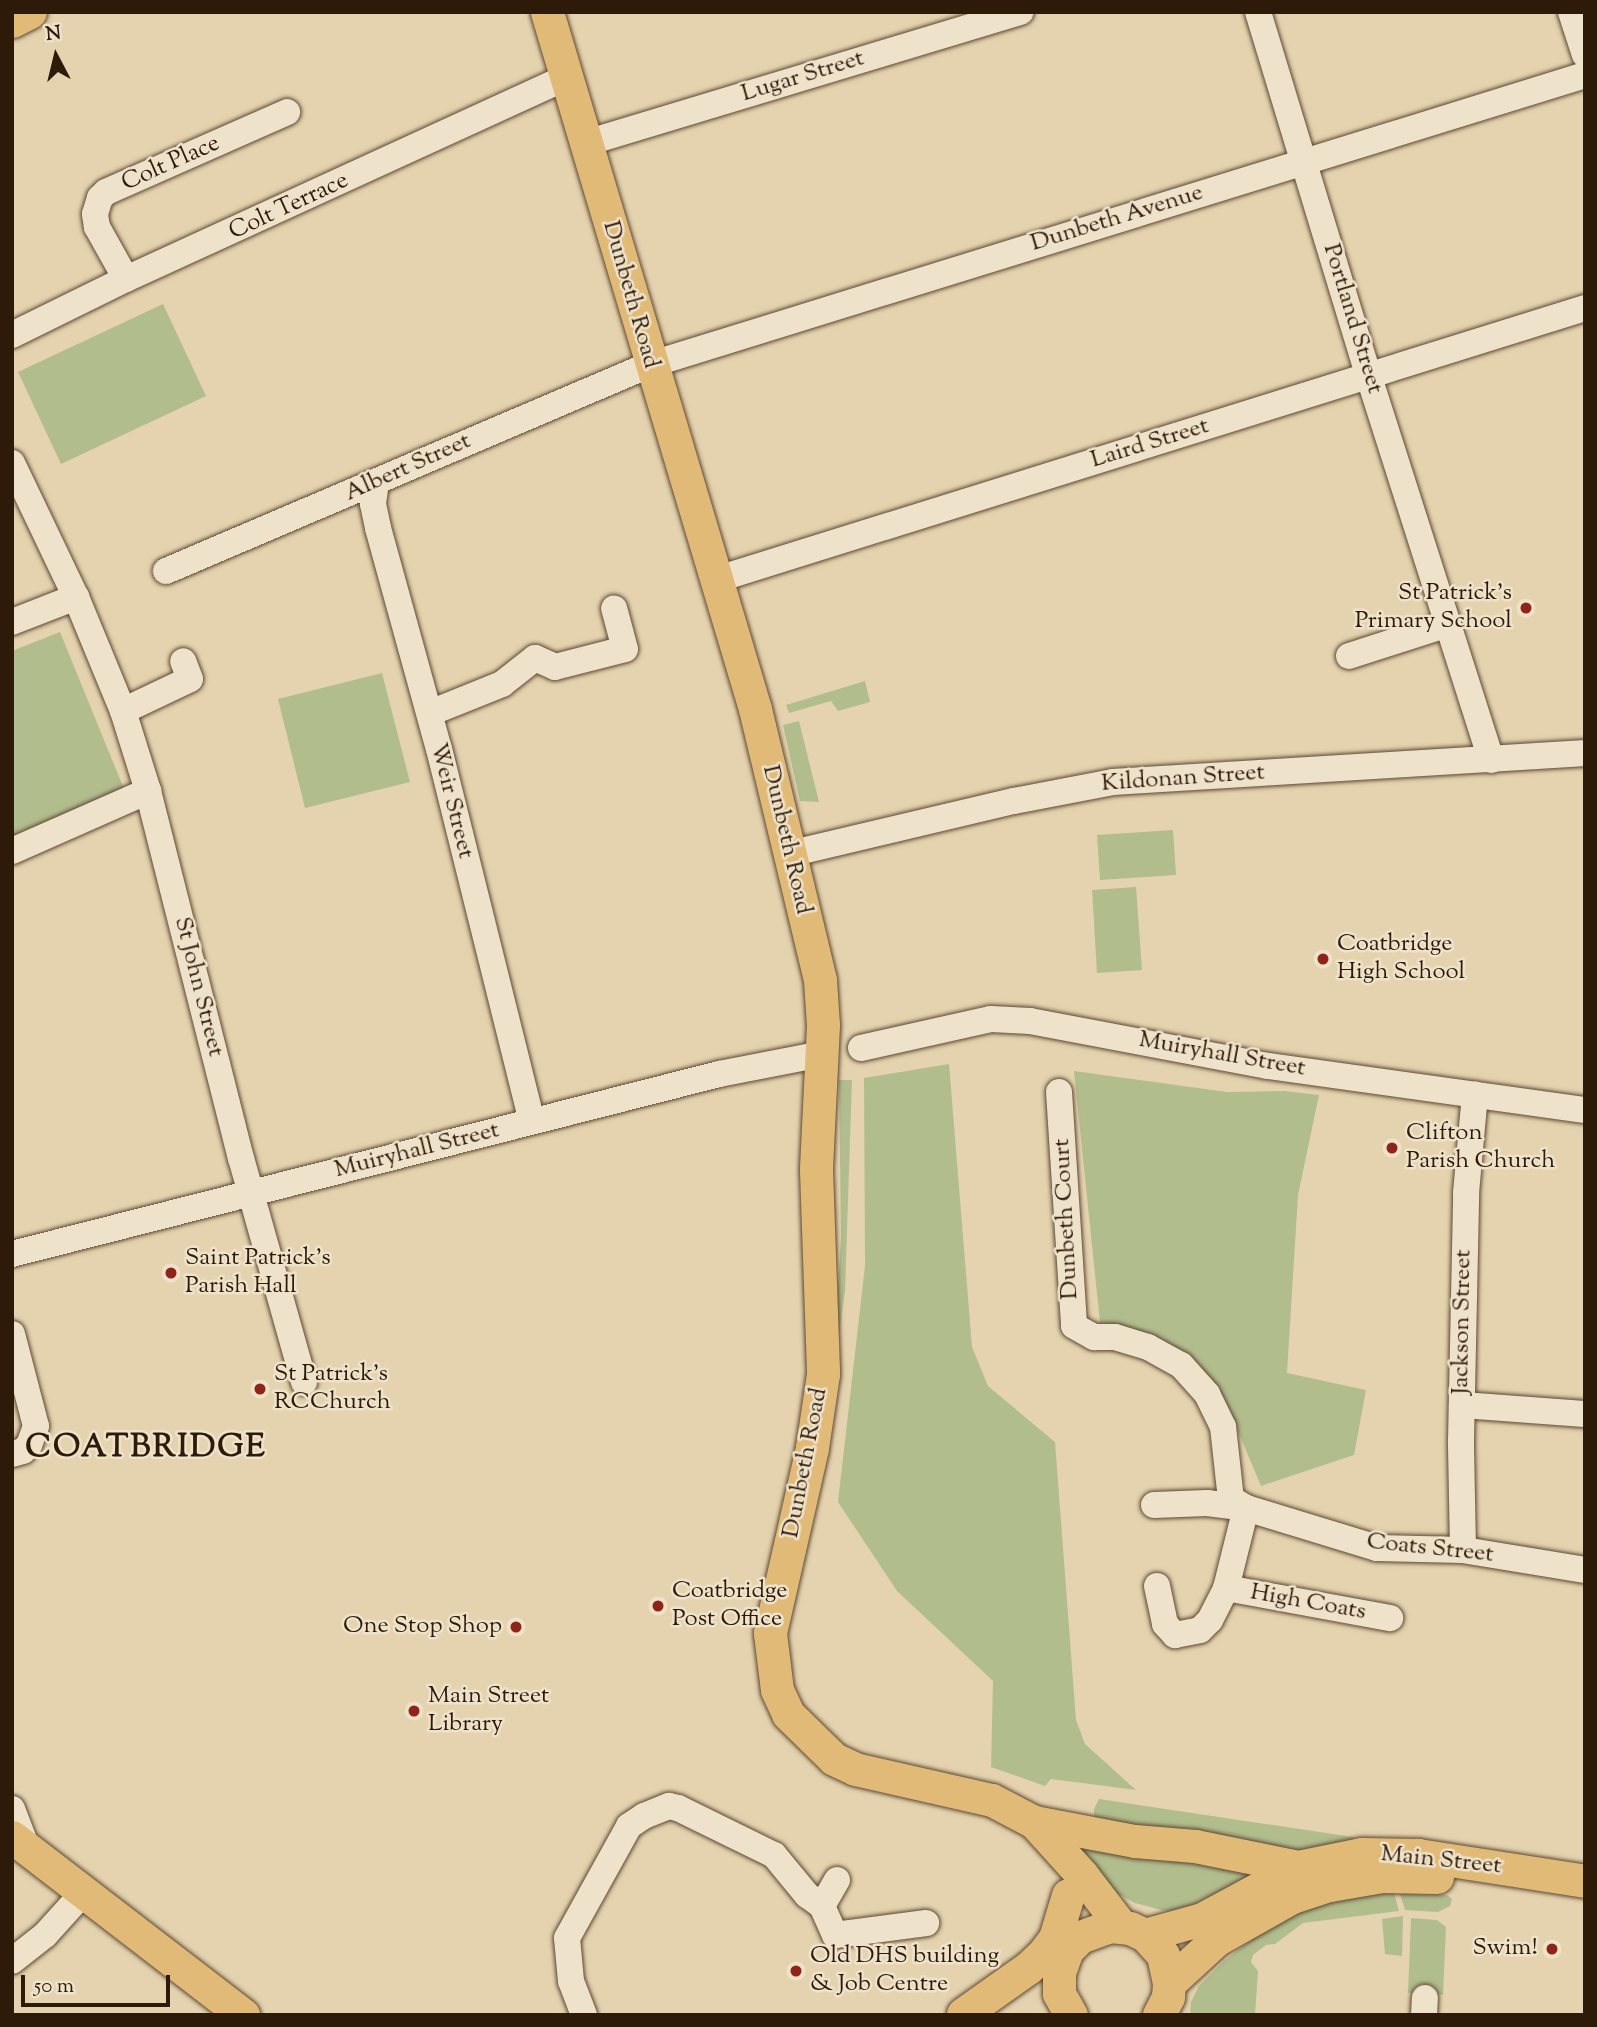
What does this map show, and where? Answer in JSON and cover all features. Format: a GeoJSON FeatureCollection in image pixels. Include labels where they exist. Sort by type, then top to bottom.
{"type":"FeatureCollection","features":[{"type":"Feature","properties":{"kind":"main road"},"geometry":{"type":"LineString","coordinates":[[12,21],[30,12]]}},
{"type":"Feature","properties":{"kind":"main road","name":"Dunbeth Road"},"geometry":{"type":"LineString","coordinates":[[547,12],[649,365],[755,709],[820,980],[822,1054],[816,1171],[824,1342],[822,1384],[812,1448],[770,1633],[777,1690],[789,1714],[834,1759],[855,1769],[992,1800],[1040,1829]]}},
{"type":"Feature","properties":{"kind":"main road"},"geometry":{"type":"LineString","coordinates":[[1040,1829],[1206,1848],[1298,1867]]}},
{"type":"Feature","properties":{"kind":"main road"},"geometry":{"type":"LineString","coordinates":[[1040,1829],[1060,1865],[1073,1924],[1063,1962],[1059,1993],[1071,2015]]}},
{"type":"Feature","properties":{"kind":"main road"},"geometry":{"type":"LineString","coordinates":[[1040,1829],[1133,1930],[1163,1955],[1170,1983],[1168,1997],[1159,2015]]}},
{"type":"Feature","properties":{"kind":"main road"},"geometry":{"type":"LineString","coordinates":[[20,1843],[243,2015]]}},
{"type":"Feature","properties":{"kind":"main road","name":"Main Street"},"geometry":{"type":"LineString","coordinates":[[961,2014],[1032,1993],[1093,1930],[1133,1930],[1202,1919],[1298,1867],[1350,1855],[1385,1852],[1585,1881]]}},
{"type":"Feature","properties":{"kind":"main road","name":"Main Street"},"geometry":{"type":"LineString","coordinates":[[1170,1983],[1216,1940],[1239,1925],[1292,1897],[1330,1885],[1418,1875],[1585,1897]]}},
{"type":"Feature","properties":{"kind":"main road"},"geometry":{"type":"LineString","coordinates":[[961,2014],[1028,1968],[1043,1954],[1058,1930],[1068,1895]]}},
{"type":"Feature","properties":{"kind":"street","name":"Lugar Street"},"geometry":{"type":"LineString","coordinates":[[586,143],[1021,12]]}},
{"type":"Feature","properties":{"kind":"street","name":"Portland Street"},"geometry":{"type":"LineString","coordinates":[[1258,12],[1306,162],[1369,377],[1491,760]]}},
{"type":"Feature","properties":{"kind":"street"},"geometry":{"type":"LineString","coordinates":[[1571,12],[1585,55]]}},
{"type":"Feature","properties":{"kind":"street","name":"Dunbeth Avenue"},"geometry":{"type":"LineString","coordinates":[[649,365],[1585,75]]}},
{"type":"Feature","properties":{"kind":"street","name":"Colt Terrace"},"geometry":{"type":"LineString","coordinates":[[12,335],[126,279],[565,78]]}},
{"type":"Feature","properties":{"kind":"street","name":"Colt Place"},"geometry":{"type":"LineString","coordinates":[[126,279],[97,227],[95,214],[100,198],[106,192],[287,112]]}},
{"type":"Feature","properties":{"kind":"street","name":"Laird Street"},"geometry":{"type":"LineString","coordinates":[[715,580],[1585,308]]}},
{"type":"Feature","properties":{"kind":"street","name":"Albert Street"},"geometry":{"type":"LineString","coordinates":[[166,571],[649,365]]}},
{"type":"Feature","properties":{"kind":"street","name":"St John Street"},"geometry":{"type":"LineString","coordinates":[[12,463],[76,597],[123,711],[148,791],[250,1193],[304,1382]]}},
{"type":"Feature","properties":{"kind":"street","name":"Weir Street"},"geometry":{"type":"LineString","coordinates":[[376,482],[373,504],[378,528],[429,713],[532,1121]]}},
{"type":"Feature","properties":{"kind":"street"},"geometry":{"type":"LineString","coordinates":[[12,622],[76,597]]}},
{"type":"Feature","properties":{"kind":"street"},"geometry":{"type":"LineString","coordinates":[[429,713],[502,684],[535,658],[555,667],[625,649],[614,608]]}},
{"type":"Feature","properties":{"kind":"street"},"geometry":{"type":"LineString","coordinates":[[1349,656],[1448,624]]}},
{"type":"Feature","properties":{"kind":"street"},"geometry":{"type":"LineString","coordinates":[[123,711],[190,679],[183,661]]}},
{"type":"Feature","properties":{"kind":"street","name":"Kildonan Street"},"geometry":{"type":"LineString","coordinates":[[789,854],[1014,801],[1114,782],[1585,753]]}},
{"type":"Feature","properties":{"kind":"street"},"geometry":{"type":"LineString","coordinates":[[12,851],[148,791]]}},
{"type":"Feature","properties":{"kind":"street","name":"Muiryhall Street"},"geometry":{"type":"LineString","coordinates":[[861,1048],[991,1019],[1030,1021],[1268,1066],[1585,1110]]}},
{"type":"Feature","properties":{"kind":"street","name":"Muiryhall Street"},"geometry":{"type":"LineString","coordinates":[[12,1254],[719,1074],[822,1054]]}},
{"type":"Feature","properties":{"kind":"street","name":"Dunbeth Court"},"geometry":{"type":"LineString","coordinates":[[1059,1092],[1074,1326],[1094,1337],[1115,1337],[1148,1347],[1181,1365],[1207,1394],[1223,1427],[1231,1499],[1245,1507]]}},
{"type":"Feature","properties":{"kind":"street","name":"Jackson Street"},"geometry":{"type":"LineString","coordinates":[[1463,1550],[1462,1405],[1466,1193],[1475,1094]]}},
{"type":"Feature","properties":{"kind":"street"},"geometry":{"type":"LineString","coordinates":[[12,1334],[36,1426],[20,1450]]}},
{"type":"Feature","properties":{"kind":"street"},"geometry":{"type":"LineString","coordinates":[[1462,1405],[1585,1414]]}},
{"type":"Feature","properties":{"kind":"street"},"geometry":{"type":"LineString","coordinates":[[1154,1504],[1207,1503],[1245,1507]]}},
{"type":"Feature","properties":{"kind":"street","name":"Coats Street"},"geometry":{"type":"LineString","coordinates":[[1245,1507],[1377,1548],[1463,1550],[1585,1570]]}},
{"type":"Feature","properties":{"kind":"street","name":"High Coats"},"geometry":{"type":"LineString","coordinates":[[1157,1586],[1165,1623],[1175,1635],[1200,1630],[1210,1620],[1226,1588],[1245,1507]]}},
{"type":"Feature","properties":{"kind":"street","name":"High Coats"},"geometry":{"type":"LineString","coordinates":[[1226,1588],[1390,1618]]}},
{"type":"Feature","properties":{"kind":"street"},"geometry":{"type":"LineString","coordinates":[[584,2015],[571,1981],[566,1943],[571,1926],[629,1826],[655,1810],[678,1808],[774,1855],[807,1895],[822,1906],[835,1935],[926,1923]]}},
{"type":"Feature","properties":{"kind":"street"},"geometry":{"type":"LineString","coordinates":[[12,1809],[20,1843]]}},
{"type":"Feature","properties":{"kind":"street"},"geometry":{"type":"LineString","coordinates":[[822,1906],[837,1880]]}},
{"type":"Feature","properties":{"kind":"street"},"geometry":{"type":"LineString","coordinates":[[12,1961],[45,1935],[83,1893]]}},
{"type":"Feature","properties":{"kind":"street"},"geometry":{"type":"LineString","coordinates":[[565,2015],[571,1981]]}},
{"type":"Feature","properties":{"kind":"green space"},"geometry":{"type":"Polygon","coordinates":[[[163,304],[206,396],[61,464],[18,372],[163,304]]]}},
{"type":"Feature","properties":{"kind":"green space"},"geometry":{"type":"Polygon","coordinates":[[[60,632],[124,789],[12,840],[12,651],[60,632]]]}},
{"type":"Feature","properties":{"kind":"green space"},"geometry":{"type":"Polygon","coordinates":[[[382,673],[410,782],[305,808],[278,699],[382,673]]]}},
{"type":"Feature","properties":{"kind":"green space"},"geometry":{"type":"Polygon","coordinates":[[[865,681],[870,702],[838,711],[831,701],[789,713],[786,705],[865,681]]]}},
{"type":"Feature","properties":{"kind":"green space"},"geometry":{"type":"Polygon","coordinates":[[[799,721],[819,802],[800,801],[783,725],[799,721]]]}},
{"type":"Feature","properties":{"kind":"green space"},"geometry":{"type":"Polygon","coordinates":[[[1173,830],[1176,875],[1100,880],[1097,835],[1173,830]]]}},
{"type":"Feature","properties":{"kind":"green space"},"geometry":{"type":"Polygon","coordinates":[[[1136,887],[1142,970],[1097,973],[1092,890],[1136,887]]]}},
{"type":"Feature","properties":{"kind":"green space"},"geometry":{"type":"Polygon","coordinates":[[[949,1064],[972,1347],[988,1386],[1055,1442],[1076,1720],[1085,1744],[1136,1790],[1051,1779],[1045,1786],[991,1767],[993,1681],[897,1591],[838,1502],[865,1266],[864,1078],[949,1064]]]}},
{"type":"Feature","properties":{"kind":"green space"},"geometry":{"type":"Polygon","coordinates":[[[1074,1071],[1227,1092],[1285,1091],[1319,1095],[1298,1195],[1287,1373],[1366,1390],[1354,1455],[1261,1486],[1224,1398],[1101,1332],[1074,1071]]]}},
{"type":"Feature","properties":{"kind":"green space"},"geometry":{"type":"Polygon","coordinates":[[[839,1080],[852,1080],[845,1291],[832,1388],[841,1238],[839,1080]]]}},
{"type":"Feature","properties":{"kind":"green space"},"geometry":{"type":"Polygon","coordinates":[[[1099,1799],[1353,1837],[1356,1847],[1299,1857],[1094,1823],[1094,1809],[1099,1799]]]}},
{"type":"Feature","properties":{"kind":"green space"},"geometry":{"type":"Polygon","coordinates":[[[1072,1840],[1264,1872],[1180,1911],[1165,1911],[1135,1903],[1118,1894],[1072,1840]]]}},
{"type":"Feature","properties":{"kind":"green space"},"geometry":{"type":"Polygon","coordinates":[[[1394,1893],[1399,1911],[1303,1923],[1275,1944],[1266,1945],[1253,1955],[1251,1962],[1258,1971],[1255,2015],[1190,2015],[1191,2002],[1199,1986],[1224,1961],[1255,1937],[1295,1914],[1329,1901],[1354,1895],[1394,1893]]]}},
{"type":"Feature","properties":{"kind":"green space"},"geometry":{"type":"Polygon","coordinates":[[[1400,1894],[1447,1895],[1452,1899],[1450,1906],[1438,1912],[1405,1910],[1400,1894]]]}},
{"type":"Feature","properties":{"kind":"green space"},"geometry":{"type":"Polygon","coordinates":[[[1403,1916],[1402,1956],[1385,1954],[1382,1919],[1403,1916]]]}},
{"type":"Feature","properties":{"kind":"green space"},"geometry":{"type":"Polygon","coordinates":[[[1411,1918],[1437,1920],[1446,1927],[1443,1995],[1408,1993],[1411,1918]]]}},
{"type":"Feature","properties":{"kind":"place","name":"St Patrick's Primary School"},"geometry":{"type":"Point","coordinates":[1526,608]}},
{"type":"Feature","properties":{"kind":"place","name":"Coatbridge High School"},"geometry":{"type":"Point","coordinates":[1323,959]}},
{"type":"Feature","properties":{"kind":"place","name":"Clifton Parish Church"},"geometry":{"type":"Point","coordinates":[1392,1148]}},
{"type":"Feature","properties":{"kind":"place","name":"Saint Patrick's Parish Hall"},"geometry":{"type":"Point","coordinates":[171,1273]}},
{"type":"Feature","properties":{"kind":"place","name":"St Patrick's RCChurch"},"geometry":{"type":"Point","coordinates":[260,1389]}},
{"type":"Feature","properties":{"kind":"place","name":"Coatbridge Post Office"},"geometry":{"type":"Point","coordinates":[658,1606]}},
{"type":"Feature","properties":{"kind":"place","name":"One Stop Shop"},"geometry":{"type":"Point","coordinates":[516,1627]}},
{"type":"Feature","properties":{"kind":"place","name":"Main Street Library"},"geometry":{"type":"Point","coordinates":[414,1711]}},
{"type":"Feature","properties":{"kind":"place","name":"Swim!"},"geometry":{"type":"Point","coordinates":[1552,1949]}},
{"type":"Feature","properties":{"kind":"place","name":"Old DHS building & Job Centre"},"geometry":{"type":"Point","coordinates":[796,1971]}},
{"type":"Feature","properties":{"kind":"district","name":"COATBRIDGE"},"geometry":{"type":"Point","coordinates":[146,1448]}}]}
